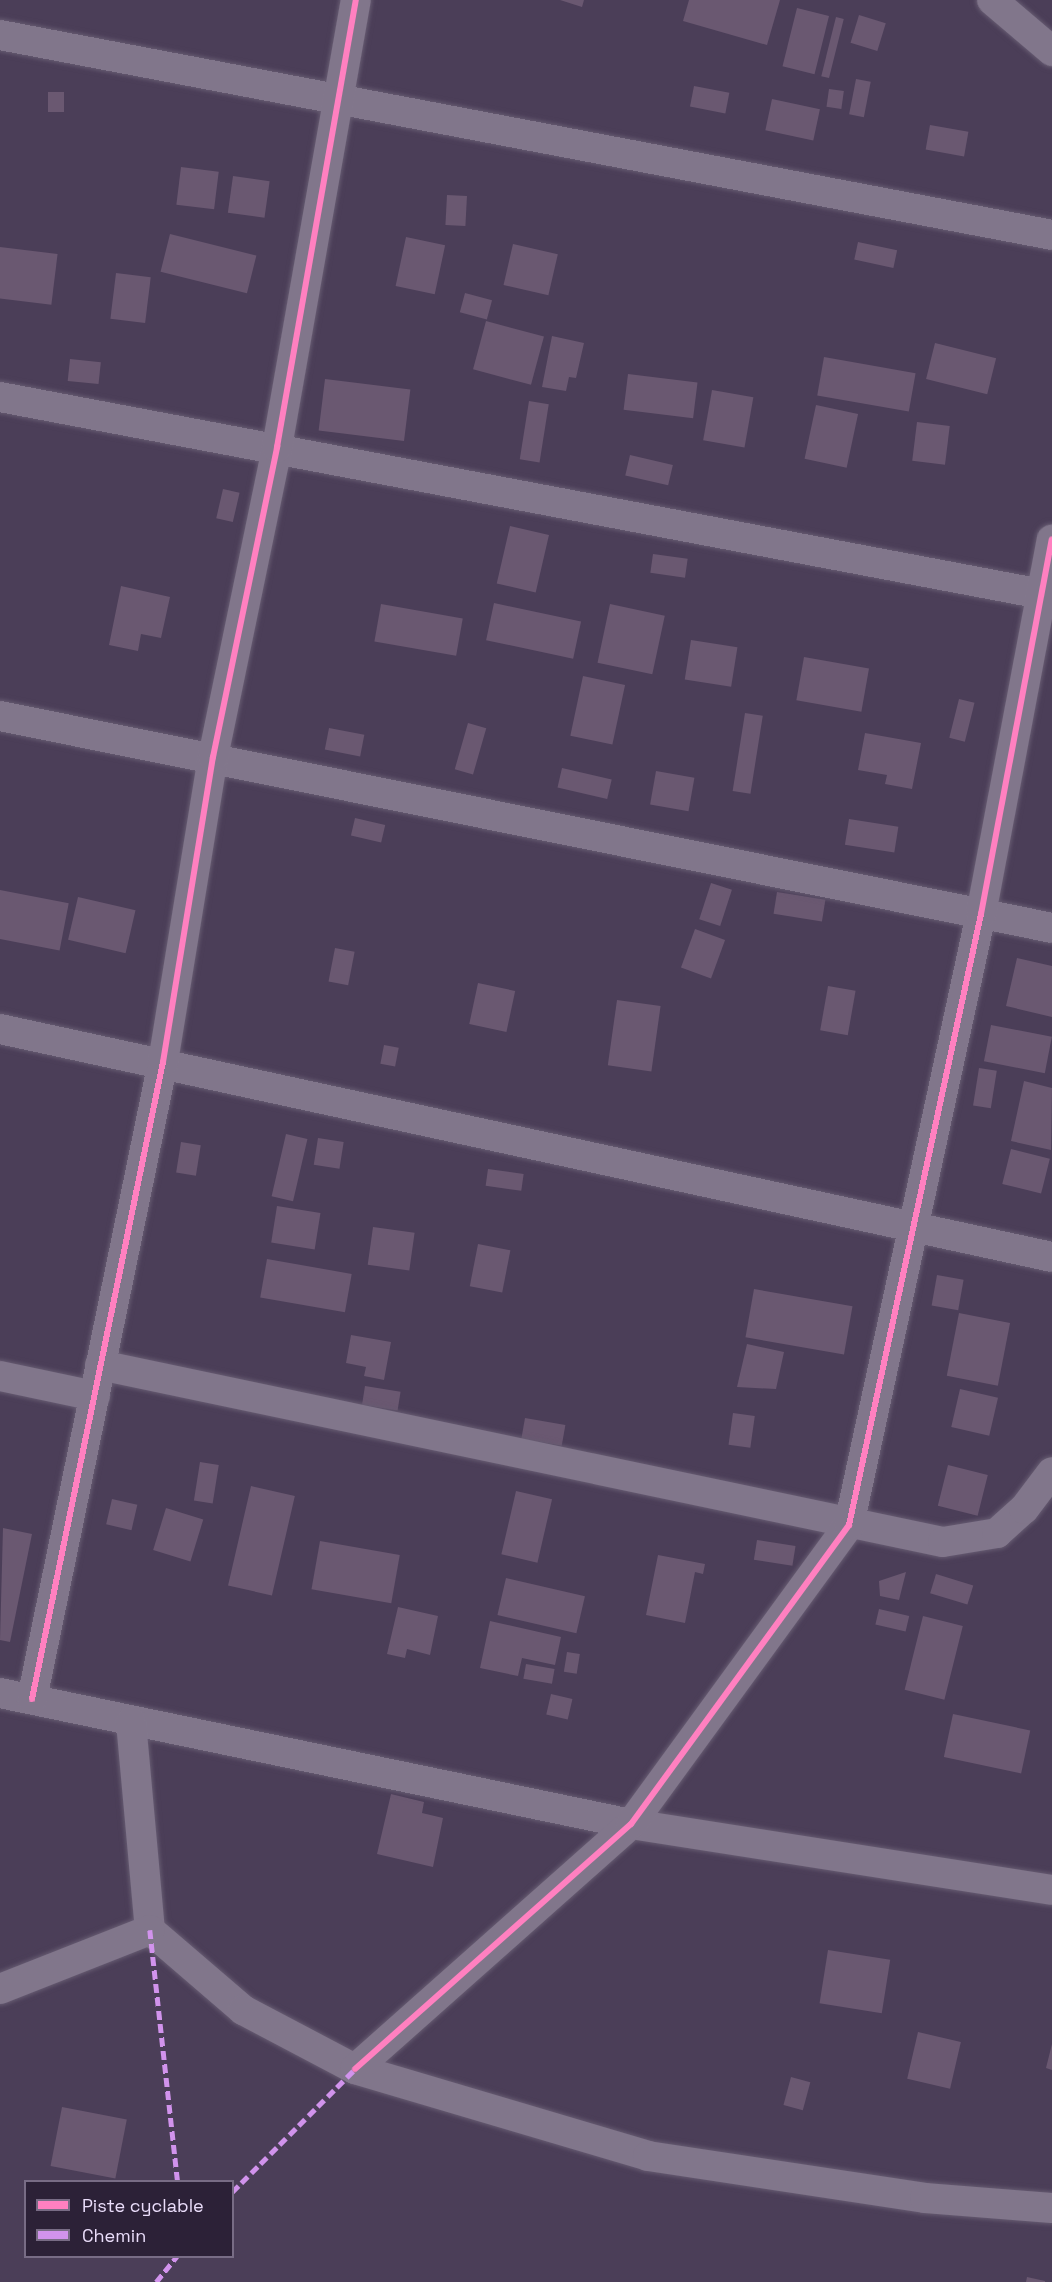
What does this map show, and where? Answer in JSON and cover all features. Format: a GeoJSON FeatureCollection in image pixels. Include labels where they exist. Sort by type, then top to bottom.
{"type":"FeatureCollection","features":[{"type":"Feature","properties":{"kind":"street"},"geometry":{"type":"LineString","coordinates":[[32,1699],[163,1062],[213,757],[277,447],[336,99],[356,0]]}},
{"type":"Feature","properties":{"kind":"street"},"geometry":{"type":"LineString","coordinates":[[992,0],[1052,51]]}},
{"type":"Feature","properties":{"kind":"street"},"geometry":{"type":"LineString","coordinates":[[0,35],[1052,236]]}},
{"type":"Feature","properties":{"kind":"street"},"geometry":{"type":"LineString","coordinates":[[0,397],[277,447],[1047,596]]}},
{"type":"Feature","properties":{"kind":"street"},"geometry":{"type":"LineString","coordinates":[[355,2069],[631,1824],[849,1525],[915,1227],[1047,596],[1052,540]]}},
{"type":"Feature","properties":{"kind":"street"},"geometry":{"type":"LineString","coordinates":[[0,716],[213,757],[1052,928]]}},
{"type":"Feature","properties":{"kind":"street"},"geometry":{"type":"LineString","coordinates":[[0,1029],[163,1062],[1052,1257]]}},
{"type":"Feature","properties":{"kind":"street"},"geometry":{"type":"LineString","coordinates":[[100,1365],[849,1525],[942,1542],[997,1533],[1024,1509],[1052,1472]]}},
{"type":"Feature","properties":{"kind":"street"},"geometry":{"type":"LineString","coordinates":[[0,1376],[95,1396]]}},
{"type":"Feature","properties":{"kind":"street"},"geometry":{"type":"LineString","coordinates":[[0,1693],[631,1824],[1052,1890]]}},
{"type":"Feature","properties":{"kind":"street"},"geometry":{"type":"LineString","coordinates":[[131,1722],[150,1930],[243,2010],[355,2069],[648,2156],[925,2198],[1052,2208]]}},
{"type":"Feature","properties":{"kind":"street"},"geometry":{"type":"LineString","coordinates":[[0,1989],[150,1930]]}},
{"type":"Feature","properties":{"kind":"building"},"geometry":{"type":"Polygon","coordinates":[[[560,0],[584,0],[582,7],[560,0]]]}},
{"type":"Feature","properties":{"kind":"building"},"geometry":{"type":"Polygon","coordinates":[[[689,0],[780,0],[767,45],[683,21],[689,0]]]}},
{"type":"Feature","properties":{"kind":"building"},"geometry":{"type":"Polygon","coordinates":[[[797,8],[829,16],[815,74],[782,66],[797,8]]]}},
{"type":"Feature","properties":{"kind":"building"},"geometry":{"type":"Polygon","coordinates":[[[859,15],[886,23],[877,51],[851,43],[859,15]]]}},
{"type":"Feature","properties":{"kind":"building"},"geometry":{"type":"Polygon","coordinates":[[[836,17],[844,19],[829,78],[821,76],[836,17]]]}},
{"type":"Feature","properties":{"kind":"building"},"geometry":{"type":"Polygon","coordinates":[[[856,79],[871,82],[864,117],[849,114],[856,79]]]}},
{"type":"Feature","properties":{"kind":"building"},"geometry":{"type":"Polygon","coordinates":[[[694,86],[729,93],[725,113],[690,107],[694,86]]]}},
{"type":"Feature","properties":{"kind":"building"},"geometry":{"type":"Polygon","coordinates":[[[829,89],[844,91],[841,109],[826,107],[829,89]]]}},
{"type":"Feature","properties":{"kind":"building"},"geometry":{"type":"Polygon","coordinates":[[[48,92],[64,92],[64,112],[48,112],[48,92]]]}},
{"type":"Feature","properties":{"kind":"building"},"geometry":{"type":"Polygon","coordinates":[[[772,99],[820,109],[813,140],[765,130],[772,99]]]}},
{"type":"Feature","properties":{"kind":"building"},"geometry":{"type":"Polygon","coordinates":[[[930,125],[968,132],[964,156],[926,150],[930,125]]]}},
{"type":"Feature","properties":{"kind":"building"},"geometry":{"type":"Polygon","coordinates":[[[181,167],[219,172],[214,209],[176,205],[181,167]]]}},
{"type":"Feature","properties":{"kind":"building"},"geometry":{"type":"Polygon","coordinates":[[[233,176],[270,181],[264,218],[228,213],[233,176]]]}},
{"type":"Feature","properties":{"kind":"building"},"geometry":{"type":"Polygon","coordinates":[[[447,195],[467,196],[465,226],[445,225],[447,195]]]}},
{"type":"Feature","properties":{"kind":"building"},"geometry":{"type":"Polygon","coordinates":[[[170,234],[256,256],[247,293],[161,272],[170,234]]]}},
{"type":"Feature","properties":{"kind":"building"},"geometry":{"type":"Polygon","coordinates":[[[406,237],[445,245],[435,294],[396,286],[406,237]]]}},
{"type":"Feature","properties":{"kind":"building"},"geometry":{"type":"Polygon","coordinates":[[[858,242],[897,250],[893,268],[854,260],[858,242]]]}},
{"type":"Feature","properties":{"kind":"building"},"geometry":{"type":"Polygon","coordinates":[[[513,244],[558,254],[548,295],[504,285],[513,244]]]}},
{"type":"Feature","properties":{"kind":"building"},"geometry":{"type":"Polygon","coordinates":[[[0,247],[58,254],[51,305],[0,298],[0,247]]]}},
{"type":"Feature","properties":{"kind":"building"},"geometry":{"type":"Polygon","coordinates":[[[116,273],[151,277],[145,323],[110,319],[116,273]]]}},
{"type":"Feature","properties":{"kind":"building"},"geometry":{"type":"Polygon","coordinates":[[[465,293],[492,300],[487,320],[460,312],[465,293]]]}},
{"type":"Feature","properties":{"kind":"building"},"geometry":{"type":"Polygon","coordinates":[[[486,321],[544,337],[531,385],[473,369],[486,321]]]}},
{"type":"Feature","properties":{"kind":"building"},"geometry":{"type":"Polygon","coordinates":[[[552,336],[584,343],[576,378],[569,377],[566,391],[542,387],[552,336]]]}},
{"type":"Feature","properties":{"kind":"building"},"geometry":{"type":"Polygon","coordinates":[[[935,343],[996,358],[987,394],[926,379],[935,343]]]}},
{"type":"Feature","properties":{"kind":"building"},"geometry":{"type":"Polygon","coordinates":[[[824,357],[916,373],[909,412],[817,395],[824,357]]]}},
{"type":"Feature","properties":{"kind":"building"},"geometry":{"type":"Polygon","coordinates":[[[70,359],[101,362],[99,384],[68,381],[70,359]]]}},
{"type":"Feature","properties":{"kind":"building"},"geometry":{"type":"Polygon","coordinates":[[[628,374],[697,383],[693,418],[624,410],[628,374]]]}},
{"type":"Feature","properties":{"kind":"building"},"geometry":{"type":"Polygon","coordinates":[[[325,379],[410,389],[404,441],[319,431],[325,379]]]}},
{"type":"Feature","properties":{"kind":"building"},"geometry":{"type":"Polygon","coordinates":[[[712,390],[753,397],[745,448],[703,440],[712,390]]]}},
{"type":"Feature","properties":{"kind":"building"},"geometry":{"type":"Polygon","coordinates":[[[529,401],[549,404],[540,462],[520,459],[529,401]]]}},
{"type":"Feature","properties":{"kind":"building"},"geometry":{"type":"Polygon","coordinates":[[[816,405],[858,414],[847,468],[805,459],[816,405]]]}},
{"type":"Feature","properties":{"kind":"building"},"geometry":{"type":"Polygon","coordinates":[[[917,422],[950,426],[945,465],[912,461],[917,422]]]}},
{"type":"Feature","properties":{"kind":"building"},"geometry":{"type":"Polygon","coordinates":[[[630,455],[673,465],[668,485],[625,475],[630,455]]]}},
{"type":"Feature","properties":{"kind":"building"},"geometry":{"type":"Polygon","coordinates":[[[223,489],[240,493],[233,522],[216,518],[223,489]]]}},
{"type":"Feature","properties":{"kind":"building"},"geometry":{"type":"Polygon","coordinates":[[[510,526],[549,535],[536,592],[497,583],[510,526]]]}},
{"type":"Feature","properties":{"kind":"building"},"geometry":{"type":"Polygon","coordinates":[[[653,554],[688,559],[685,578],[650,573],[653,554]]]}},
{"type":"Feature","properties":{"kind":"building"},"geometry":{"type":"Polygon","coordinates":[[[121,586],[170,597],[161,638],[141,634],[138,651],[109,645],[121,586]]]}},
{"type":"Feature","properties":{"kind":"building"},"geometry":{"type":"Polygon","coordinates":[[[494,603],[581,622],[573,659],[486,640],[494,603]]]}},
{"type":"Feature","properties":{"kind":"building"},"geometry":{"type":"Polygon","coordinates":[[[381,604],[463,618],[456,656],[374,641],[381,604]]]}},
{"type":"Feature","properties":{"kind":"building"},"geometry":{"type":"Polygon","coordinates":[[[610,604],[665,616],[652,674],[598,663],[610,604]]]}},
{"type":"Feature","properties":{"kind":"building"},"geometry":{"type":"Polygon","coordinates":[[[691,640],[737,647],[731,687],[685,680],[691,640]]]}},
{"type":"Feature","properties":{"kind":"building"},"geometry":{"type":"Polygon","coordinates":[[[804,657],[869,668],[861,712],[796,700],[804,657]]]}},
{"type":"Feature","properties":{"kind":"building"},"geometry":{"type":"Polygon","coordinates":[[[583,676],[625,685],[612,745],[570,736],[583,676]]]}},
{"type":"Feature","properties":{"kind":"building"},"geometry":{"type":"Polygon","coordinates":[[[959,699],[975,703],[965,742],[949,738],[959,699]]]}},
{"type":"Feature","properties":{"kind":"building"},"geometry":{"type":"Polygon","coordinates":[[[745,713],[763,716],[750,794],[733,791],[745,713]]]}},
{"type":"Feature","properties":{"kind":"building"},"geometry":{"type":"Polygon","coordinates":[[[468,723],[486,728],[473,774],[455,769],[468,723]]]}},
{"type":"Feature","properties":{"kind":"building"},"geometry":{"type":"Polygon","coordinates":[[[329,728],[364,735],[360,756],[325,750],[329,728]]]}},
{"type":"Feature","properties":{"kind":"building"},"geometry":{"type":"Polygon","coordinates":[[[865,733],[921,743],[912,789],[885,784],[887,775],[858,770],[865,733]]]}},
{"type":"Feature","properties":{"kind":"building"},"geometry":{"type":"Polygon","coordinates":[[[562,768],[612,779],[607,799],[558,787],[562,768]]]}},
{"type":"Feature","properties":{"kind":"building"},"geometry":{"type":"Polygon","coordinates":[[[656,771],[694,778],[689,811],[650,804],[656,771]]]}},
{"type":"Feature","properties":{"kind":"building"},"geometry":{"type":"Polygon","coordinates":[[[355,818],[385,825],[381,843],[351,836],[355,818]]]}},
{"type":"Feature","properties":{"kind":"building"},"geometry":{"type":"Polygon","coordinates":[[[849,819],[898,827],[894,853],[845,845],[849,819]]]}},
{"type":"Feature","properties":{"kind":"building"},"geometry":{"type":"Polygon","coordinates":[[[711,883],[732,890],[720,926],[699,919],[711,883]]]}},
{"type":"Feature","properties":{"kind":"building"},"geometry":{"type":"Polygon","coordinates":[[[0,890],[69,903],[60,950],[0,939],[0,890]]]}},
{"type":"Feature","properties":{"kind":"building"},"geometry":{"type":"Polygon","coordinates":[[[777,892],[825,900],[822,921],[774,914],[777,892]]]}},
{"type":"Feature","properties":{"kind":"building"},"geometry":{"type":"Polygon","coordinates":[[[78,897],[135,910],[126,953],[68,940],[78,897]]]}},
{"type":"Feature","properties":{"kind":"building"},"geometry":{"type":"Polygon","coordinates":[[[695,929],[725,940],[711,978],[681,968],[695,929]]]}},
{"type":"Feature","properties":{"kind":"building"},"geometry":{"type":"Polygon","coordinates":[[[335,948],[355,952],[348,985],[329,981],[335,948]]]}},
{"type":"Feature","properties":{"kind":"building"},"geometry":{"type":"Polygon","coordinates":[[[1017,958],[1052,966],[1052,1017],[1006,1006],[1017,958]]]}},
{"type":"Feature","properties":{"kind":"building"},"geometry":{"type":"Polygon","coordinates":[[[478,983],[515,991],[506,1032],[469,1024],[478,983]]]}},
{"type":"Feature","properties":{"kind":"building"},"geometry":{"type":"Polygon","coordinates":[[[828,986],[856,991],[848,1035],[820,1030],[828,986]]]}},
{"type":"Feature","properties":{"kind":"building"},"geometry":{"type":"Polygon","coordinates":[[[617,1000],[661,1006],[651,1071],[608,1065],[617,1000]]]}},
{"type":"Feature","properties":{"kind":"building"},"geometry":{"type":"Polygon","coordinates":[[[991,1025],[1052,1037],[1045,1073],[984,1061],[991,1025]]]}},
{"type":"Feature","properties":{"kind":"building"},"geometry":{"type":"Polygon","coordinates":[[[384,1045],[399,1048],[395,1067],[380,1064],[384,1045]]]}},
{"type":"Feature","properties":{"kind":"building"},"geometry":{"type":"Polygon","coordinates":[[[979,1068],[997,1071],[991,1108],[973,1106],[979,1068]]]}},
{"type":"Feature","properties":{"kind":"building"},"geometry":{"type":"Polygon","coordinates":[[[1024,1081],[1052,1088],[1051,1150],[1011,1141],[1024,1081]]]}},
{"type":"Feature","properties":{"kind":"building"},"geometry":{"type":"Polygon","coordinates":[[[286,1134],[307,1139],[293,1201],[272,1196],[286,1134]]]}},
{"type":"Feature","properties":{"kind":"building"},"geometry":{"type":"Polygon","coordinates":[[[318,1138],[344,1142],[339,1169],[314,1165],[318,1138]]]}},
{"type":"Feature","properties":{"kind":"building"},"geometry":{"type":"Polygon","coordinates":[[[181,1142],[201,1145],[196,1176],[176,1173],[181,1142]]]}},
{"type":"Feature","properties":{"kind":"building"},"geometry":{"type":"Polygon","coordinates":[[[1011,1149],[1050,1159],[1041,1194],[1002,1184],[1011,1149]]]}},
{"type":"Feature","properties":{"kind":"building"},"geometry":{"type":"Polygon","coordinates":[[[488,1169],[524,1174],[521,1191],[486,1186],[488,1169]]]}},
{"type":"Feature","properties":{"kind":"building"},"geometry":{"type":"Polygon","coordinates":[[[277,1206],[320,1213],[315,1249],[271,1243],[277,1206]]]}},
{"type":"Feature","properties":{"kind":"building"},"geometry":{"type":"Polygon","coordinates":[[[373,1227],[415,1233],[409,1270],[368,1265],[373,1227]]]}},
{"type":"Feature","properties":{"kind":"building"},"geometry":{"type":"Polygon","coordinates":[[[478,1244],[510,1250],[502,1293],[470,1286],[478,1244]]]}},
{"type":"Feature","properties":{"kind":"building"},"geometry":{"type":"Polygon","coordinates":[[[267,1259],[352,1274],[345,1312],[260,1297],[267,1259]]]}},
{"type":"Feature","properties":{"kind":"building"},"geometry":{"type":"Polygon","coordinates":[[[937,1275],[964,1280],[958,1310],[932,1306],[937,1275]]]}},
{"type":"Feature","properties":{"kind":"building"},"geometry":{"type":"Polygon","coordinates":[[[754,1289],[852,1306],[844,1355],[745,1337],[754,1289]]]}},
{"type":"Feature","properties":{"kind":"building"},"geometry":{"type":"Polygon","coordinates":[[[959,1313],[1010,1323],[998,1386],[947,1376],[959,1313]]]}},
{"type":"Feature","properties":{"kind":"building"},"geometry":{"type":"Polygon","coordinates":[[[351,1335],[391,1342],[384,1380],[364,1376],[366,1367],[346,1363],[351,1335]]]}},
{"type":"Feature","properties":{"kind":"building"},"geometry":{"type":"Polygon","coordinates":[[[747,1344],[784,1352],[776,1389],[737,1387],[747,1344]]]}},
{"type":"Feature","properties":{"kind":"building"},"geometry":{"type":"Polygon","coordinates":[[[365,1386],[401,1392],[398,1410],[362,1405],[365,1386]]]}},
{"type":"Feature","properties":{"kind":"building"},"geometry":{"type":"Polygon","coordinates":[[[960,1389],[998,1398],[989,1436],[951,1427],[960,1389]]]}},
{"type":"Feature","properties":{"kind":"building"},"geometry":{"type":"Polygon","coordinates":[[[733,1413],[755,1416],[750,1448],[729,1445],[733,1413]]]}},
{"type":"Feature","properties":{"kind":"building"},"geometry":{"type":"Polygon","coordinates":[[[525,1418],[565,1425],[562,1446],[521,1439],[525,1418]]]}},
{"type":"Feature","properties":{"kind":"building"},"geometry":{"type":"Polygon","coordinates":[[[200,1462],[219,1465],[213,1503],[194,1501],[200,1462]]]}},
{"type":"Feature","properties":{"kind":"building"},"geometry":{"type":"Polygon","coordinates":[[[948,1465],[988,1475],[978,1516],[938,1506],[948,1465]]]}},
{"type":"Feature","properties":{"kind":"building"},"geometry":{"type":"Polygon","coordinates":[[[251,1486],[295,1496],[272,1596],[228,1585],[251,1486]]]}},
{"type":"Feature","properties":{"kind":"building"},"geometry":{"type":"Polygon","coordinates":[[[516,1491],[552,1499],[537,1563],[501,1554],[516,1491]]]}},
{"type":"Feature","properties":{"kind":"building"},"geometry":{"type":"Polygon","coordinates":[[[112,1499],[137,1505],[131,1530],[106,1524],[112,1499]]]}},
{"type":"Feature","properties":{"kind":"building"},"geometry":{"type":"Polygon","coordinates":[[[166,1508],[203,1519],[190,1561],[153,1550],[166,1508]]]}},
{"type":"Feature","properties":{"kind":"building"},"geometry":{"type":"Polygon","coordinates":[[[3,1528],[32,1534],[10,1642],[0,1640],[3,1528]]]}},
{"type":"Feature","properties":{"kind":"building"},"geometry":{"type":"Polygon","coordinates":[[[757,1540],[796,1546],[792,1566],[754,1560],[757,1540]]]}},
{"type":"Feature","properties":{"kind":"building"},"geometry":{"type":"Polygon","coordinates":[[[320,1541],[400,1555],[391,1603],[311,1589],[320,1541]]]}},
{"type":"Feature","properties":{"kind":"building"},"geometry":{"type":"Polygon","coordinates":[[[658,1555],[705,1564],[703,1574],[695,1572],[685,1623],[646,1615],[658,1555]]]}},
{"type":"Feature","properties":{"kind":"building"},"geometry":{"type":"Polygon","coordinates":[[[906,1572],[899,1600],[880,1596],[879,1581],[906,1572]]]}},
{"type":"Feature","properties":{"kind":"building"},"geometry":{"type":"Polygon","coordinates":[[[936,1574],[973,1585],[967,1605],[930,1593],[936,1574]]]}},
{"type":"Feature","properties":{"kind":"building"},"geometry":{"type":"Polygon","coordinates":[[[506,1578],[585,1596],[576,1633],[497,1615],[506,1578]]]}},
{"type":"Feature","properties":{"kind":"building"},"geometry":{"type":"Polygon","coordinates":[[[398,1607],[438,1616],[430,1655],[407,1649],[405,1658],[387,1654],[398,1607]]]}},
{"type":"Feature","properties":{"kind":"building"},"geometry":{"type":"Polygon","coordinates":[[[879,1609],[909,1616],[906,1632],[875,1625],[879,1609]]]}},
{"type":"Feature","properties":{"kind":"building"},"geometry":{"type":"Polygon","coordinates":[[[923,1616],[963,1626],[944,1700],[905,1690],[923,1616]]]}},
{"type":"Feature","properties":{"kind":"building"},"geometry":{"type":"Polygon","coordinates":[[[490,1621],[561,1637],[555,1665],[522,1658],[518,1676],[480,1668],[490,1621]]]}},
{"type":"Feature","properties":{"kind":"building"},"geometry":{"type":"Polygon","coordinates":[[[567,1652],[580,1654],[577,1674],[564,1672],[567,1652]]]}},
{"type":"Feature","properties":{"kind":"building"},"geometry":{"type":"Polygon","coordinates":[[[526,1664],[555,1669],[552,1684],[523,1679],[526,1664]]]}},
{"type":"Feature","properties":{"kind":"building"},"geometry":{"type":"Polygon","coordinates":[[[551,1694],[572,1699],[568,1719],[546,1714],[551,1694]]]}},
{"type":"Feature","properties":{"kind":"building"},"geometry":{"type":"Polygon","coordinates":[[[953,1714],[1030,1730],[1021,1773],[944,1757],[953,1714]]]}},
{"type":"Feature","properties":{"kind":"building"},"geometry":{"type":"Polygon","coordinates":[[[391,1794],[424,1802],[422,1813],[443,1818],[433,1867],[377,1854],[391,1794]]]}},
{"type":"Feature","properties":{"kind":"building"},"geometry":{"type":"Polygon","coordinates":[[[828,1950],[890,1960],[882,2013],[820,2003],[828,1950]]]}},
{"type":"Feature","properties":{"kind":"building"},"geometry":{"type":"Polygon","coordinates":[[[918,2032],[961,2042],[950,2089],[907,2079],[918,2032]]]}},
{"type":"Feature","properties":{"kind":"building"},"geometry":{"type":"Polygon","coordinates":[[[1052,2044],[1052,2070],[1046,2068],[1052,2044]]]}},
{"type":"Feature","properties":{"kind":"building"},"geometry":{"type":"Polygon","coordinates":[[[791,2077],[810,2082],[803,2110],[783,2105],[791,2077]]]}},
{"type":"Feature","properties":{"kind":"building"},"geometry":{"type":"Polygon","coordinates":[[[62,2107],[127,2120],[115,2178],[51,2166],[62,2107]]]}},
{"type":"Feature","properties":{"kind":"building"},"geometry":{"type":"Polygon","coordinates":[[[1027,2277],[1045,2281],[1045,2282],[1026,2282],[1027,2277]]]}},
{"type":"Feature","properties":{"kind":"marked path"},"geometry":{"type":"LineString","coordinates":[[150,1930],[178,2180]]}},
{"type":"Feature","properties":{"kind":"marked path"},"geometry":{"type":"LineString","coordinates":[[234,2190],[355,2069]]}},
{"type":"Feature","properties":{"kind":"marked path"},"geometry":{"type":"LineString","coordinates":[[156,2282],[175,2258]]}},
{"type":"Feature","properties":{"kind":"cycle path"},"geometry":{"type":"LineString","coordinates":[[32,1699],[163,1062],[213,757],[277,447],[356,0]]}},
{"type":"Feature","properties":{"kind":"cycle path"},"geometry":{"type":"LineString","coordinates":[[355,2069],[631,1824],[849,1525],[981,914],[1052,540]]}}]}
